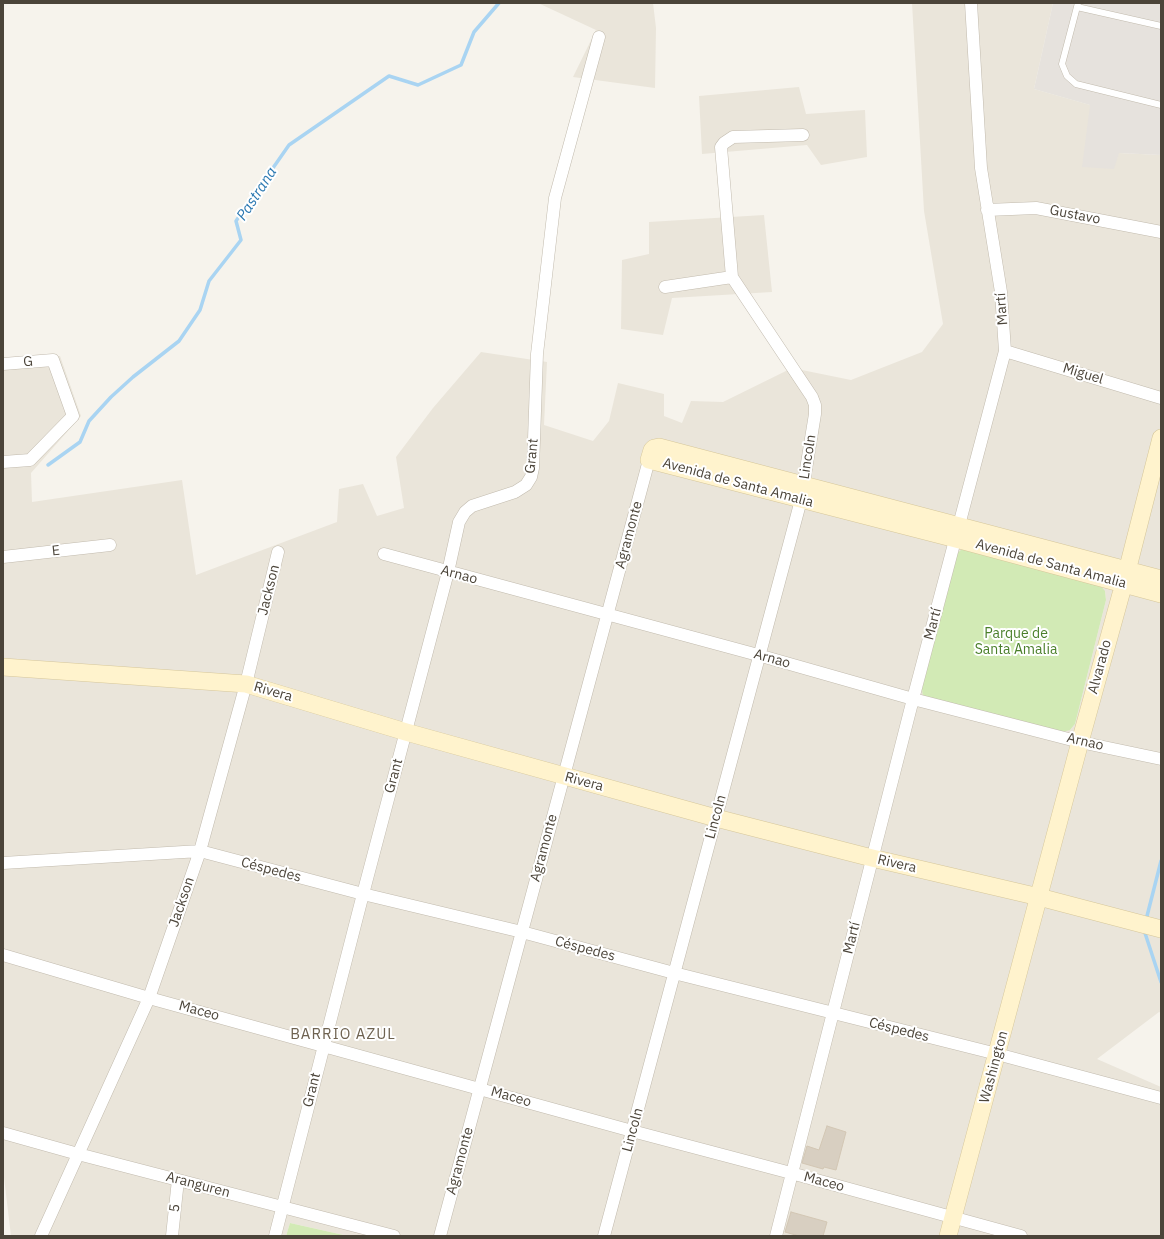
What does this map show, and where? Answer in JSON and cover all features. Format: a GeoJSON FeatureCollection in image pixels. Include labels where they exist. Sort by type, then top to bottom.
{"type":"FeatureCollection","features":[{"type":"Feature","properties":{"kind":"street","name":"Martí"},"geometry":{"type":"LineString","coordinates":[[776,1236],[872,858],[1004,351],[1001,292],[981,168],[971,3]]}},
{"type":"Feature","properties":{"kind":"street","name":"Grant"},"geometry":{"type":"LineString","coordinates":[[275,1236],[448,572],[459,522],[465,512],[472,506],[515,492],[526,485],[531,477],[533,468],[537,354],[555,198],[599,37]]}},
{"type":"Feature","properties":{"kind":"street"},"geometry":{"type":"LineString","coordinates":[[665,287],[732,277],[721,147],[724,143],[734,137],[804,135]]}},
{"type":"Feature","properties":{"kind":"street","name":"Gustavo"},"geometry":{"type":"LineString","coordinates":[[987,210],[1036,208],[1161,232]]}},
{"type":"Feature","properties":{"kind":"street","name":"Lincoln"},"geometry":{"type":"LineString","coordinates":[[604,1236],[802,492],[815,414],[815,405],[812,396],[732,277]]}},
{"type":"Feature","properties":{"kind":"street","name":"Miguel"},"geometry":{"type":"LineString","coordinates":[[1004,351],[1161,398]]}},
{"type":"Feature","properties":{"kind":"street","name":"G"},"geometry":{"type":"LineString","coordinates":[[3,364],[53,360],[73,416],[30,460],[3,462]]}},
{"type":"Feature","properties":{"kind":"street","name":"Alvarado"},"geometry":{"type":"LineString","coordinates":[[1039,897],[1126,576],[1161,438]]}},
{"type":"Feature","properties":{"kind":"street","name":"Avenida de Santa Amalia"},"geometry":{"type":"LineString","coordinates":[[649,460],[652,450],[659,447],[802,492],[1126,576],[1161,579]]}},
{"type":"Feature","properties":{"kind":"street","name":"Agramonte"},"geometry":{"type":"LineString","coordinates":[[440,1236],[649,460]]}},
{"type":"Feature","properties":{"kind":"street","name":"E"},"geometry":{"type":"LineString","coordinates":[[3,557],[110,545]]}},
{"type":"Feature","properties":{"kind":"street","name":"Jackson"},"geometry":{"type":"LineString","coordinates":[[41,1236],[149,998],[200,851],[246,684],[278,552]]}},
{"type":"Feature","properties":{"kind":"street","name":"Arnao"},"geometry":{"type":"LineString","coordinates":[[384,554],[913,699],[1080,742],[1161,759]]}},
{"type":"Feature","properties":{"kind":"street","name":"Avenida de Santa Amalia"},"geometry":{"type":"LineString","coordinates":[[1126,576],[1161,594]]}},
{"type":"Feature","properties":{"kind":"street","name":"Rivera"},"geometry":{"type":"LineString","coordinates":[[3,667],[246,684],[406,732],[716,818],[872,858],[1039,897],[1159,928]]}},
{"type":"Feature","properties":{"kind":"street","name":"Céspedes"},"geometry":{"type":"LineString","coordinates":[[3,863],[200,851],[363,894],[522,932],[674,973],[997,1054],[1161,1098]]}},
{"type":"Feature","properties":{"kind":"street","name":"Washington"},"geometry":{"type":"LineString","coordinates":[[948,1236],[1039,897]]}},
{"type":"Feature","properties":{"kind":"street","name":"Maceo"},"geometry":{"type":"LineString","coordinates":[[3,955],[149,998],[1021,1236]]}},
{"type":"Feature","properties":{"kind":"street","name":"Aranguren"},"geometry":{"type":"LineString","coordinates":[[3,1133],[78,1154],[394,1236]]}},
{"type":"Feature","properties":{"kind":"street","name":"5"},"geometry":{"type":"LineString","coordinates":[[172,1236],[178,1180]]}},
{"type":"Feature","properties":{"kind":"lane"},"geometry":{"type":"LineString","coordinates":[[1161,26],[1078,5],[1062,64],[1067,76],[1076,84],[1161,104]]}},
{"type":"Feature","properties":{"kind":"shaded area"},"geometry":{"type":"Polygon","coordinates":[[[538,3],[653,3],[656,28],[655,88],[573,77],[596,30],[538,3]]]}},
{"type":"Feature","properties":{"kind":"shaded area"},"geometry":{"type":"Polygon","coordinates":[[[912,3],[1053,3],[1034,89],[1090,105],[1119,153],[1161,155],[1161,1013],[1159,1012],[1097,1059],[1161,1087],[1161,1236],[348,1236],[290,1223],[286,1236],[11,1236],[3,1169],[3,359],[60,356],[81,416],[31,473],[32,502],[182,480],[196,575],[337,522],[339,489],[363,484],[377,516],[404,508],[396,457],[433,408],[481,352],[547,362],[544,425],[593,441],[609,421],[618,383],[664,394],[664,416],[682,423],[691,401],[723,402],[792,368],[851,380],[922,352],[943,324],[924,211],[912,3]],[[1105,591],[1070,730],[1075,724],[1106,600],[1105,591]]]}},
{"type":"Feature","properties":{"kind":"shaded area"},"geometry":{"type":"Polygon","coordinates":[[[1053,3],[1161,3],[1161,155],[1119,153],[1114,169],[1082,167],[1090,105],[1034,89],[1053,3]]]}},
{"type":"Feature","properties":{"kind":"shaded area"},"geometry":{"type":"Polygon","coordinates":[[[799,87],[806,114],[865,110],[867,157],[821,165],[807,145],[702,154],[699,96],[799,87]]]}},
{"type":"Feature","properties":{"kind":"shaded area"},"geometry":{"type":"Polygon","coordinates":[[[764,215],[772,292],[672,298],[663,335],[621,329],[622,260],[649,254],[649,222],[764,215]]]}},
{"type":"Feature","properties":{"kind":"green space","name":"Parque de Santa Amalia"},"geometry":{"type":"Polygon","coordinates":[[[967,549],[1098,583],[1105,591],[1106,600],[1075,724],[1070,730],[1062,732],[923,696],[921,683],[953,557],[961,550],[967,549]]]}},
{"type":"Feature","properties":{"kind":"green space"},"geometry":{"type":"Polygon","coordinates":[[[290,1223],[348,1236],[286,1236],[290,1223]]]}},
{"type":"Feature","properties":{"kind":"building"},"geometry":{"type":"Polygon","coordinates":[[[827,1126],[846,1132],[836,1170],[824,1167],[823,1169],[802,1163],[807,1146],[819,1150],[827,1126]]]}},
{"type":"Feature","properties":{"kind":"building"},"geometry":{"type":"Polygon","coordinates":[[[791,1212],[827,1222],[823,1236],[799,1236],[785,1232],[791,1212]]]}},
{"type":"Feature","properties":{"kind":"waterway","name":"Pastrana"},"geometry":{"type":"LineString","coordinates":[[48,465],[80,442],[89,421],[111,397],[133,377],[179,341],[200,310],[209,281],[241,240],[236,221],[289,145],[389,76],[418,85],[461,65],[474,32],[499,3]]}},
{"type":"Feature","properties":{"kind":"waterway"},"geometry":{"type":"LineString","coordinates":[[1146,920],[1161,861]]}},
{"type":"Feature","properties":{"kind":"waterway"},"geometry":{"type":"LineString","coordinates":[[1144,930],[1161,982]]}},
{"type":"Feature","properties":{"kind":"district","name":"BARRIO AZUL"},"geometry":{"type":"Point","coordinates":[343,1035]}}]}
